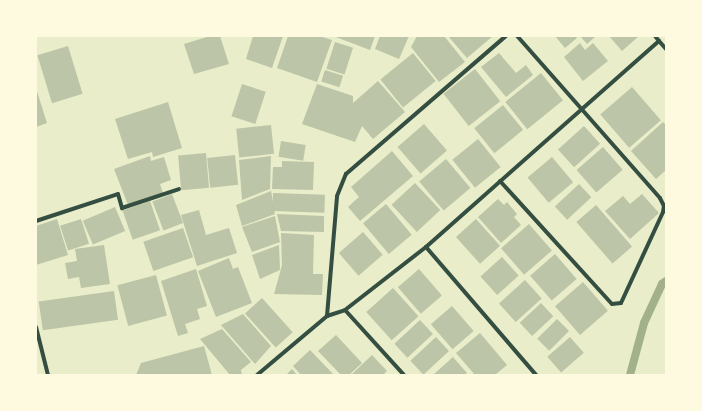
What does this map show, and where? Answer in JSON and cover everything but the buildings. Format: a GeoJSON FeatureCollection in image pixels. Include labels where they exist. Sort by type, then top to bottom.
{"type":"FeatureCollection","features":[{"type":"Feature","properties":{"kind":"street"},"geometry":{"type":"LineString","coordinates":[[327,316],[337,196],[346,174],[506,36]]}},
{"type":"Feature","properties":{"kind":"street"},"geometry":{"type":"LineString","coordinates":[[500,181],[612,304],[621,303],[663,212],[664,206],[660,198],[517,36]]}},
{"type":"Feature","properties":{"kind":"street"},"geometry":{"type":"LineString","coordinates":[[655,36],[666,49]]}},
{"type":"Feature","properties":{"kind":"street"},"geometry":{"type":"LineString","coordinates":[[257,375],[327,316],[344,310],[426,247],[659,41]]}},
{"type":"Feature","properties":{"kind":"street"},"geometry":{"type":"LineString","coordinates":[[36,221],[118,194],[122,208],[179,189]]}},
{"type":"Feature","properties":{"kind":"street"},"geometry":{"type":"LineString","coordinates":[[426,247],[536,375]]}},
{"type":"Feature","properties":{"kind":"street"},"geometry":{"type":"LineString","coordinates":[[344,310],[404,375]]}},
{"type":"Feature","properties":{"kind":"street"},"geometry":{"type":"LineString","coordinates":[[36,327],[48,375]]}},
{"type":"Feature","properties":{"kind":"waterway"},"geometry":{"type":"LineString","coordinates":[[630,375],[644,323],[662,284],[666,281]]}}]}
